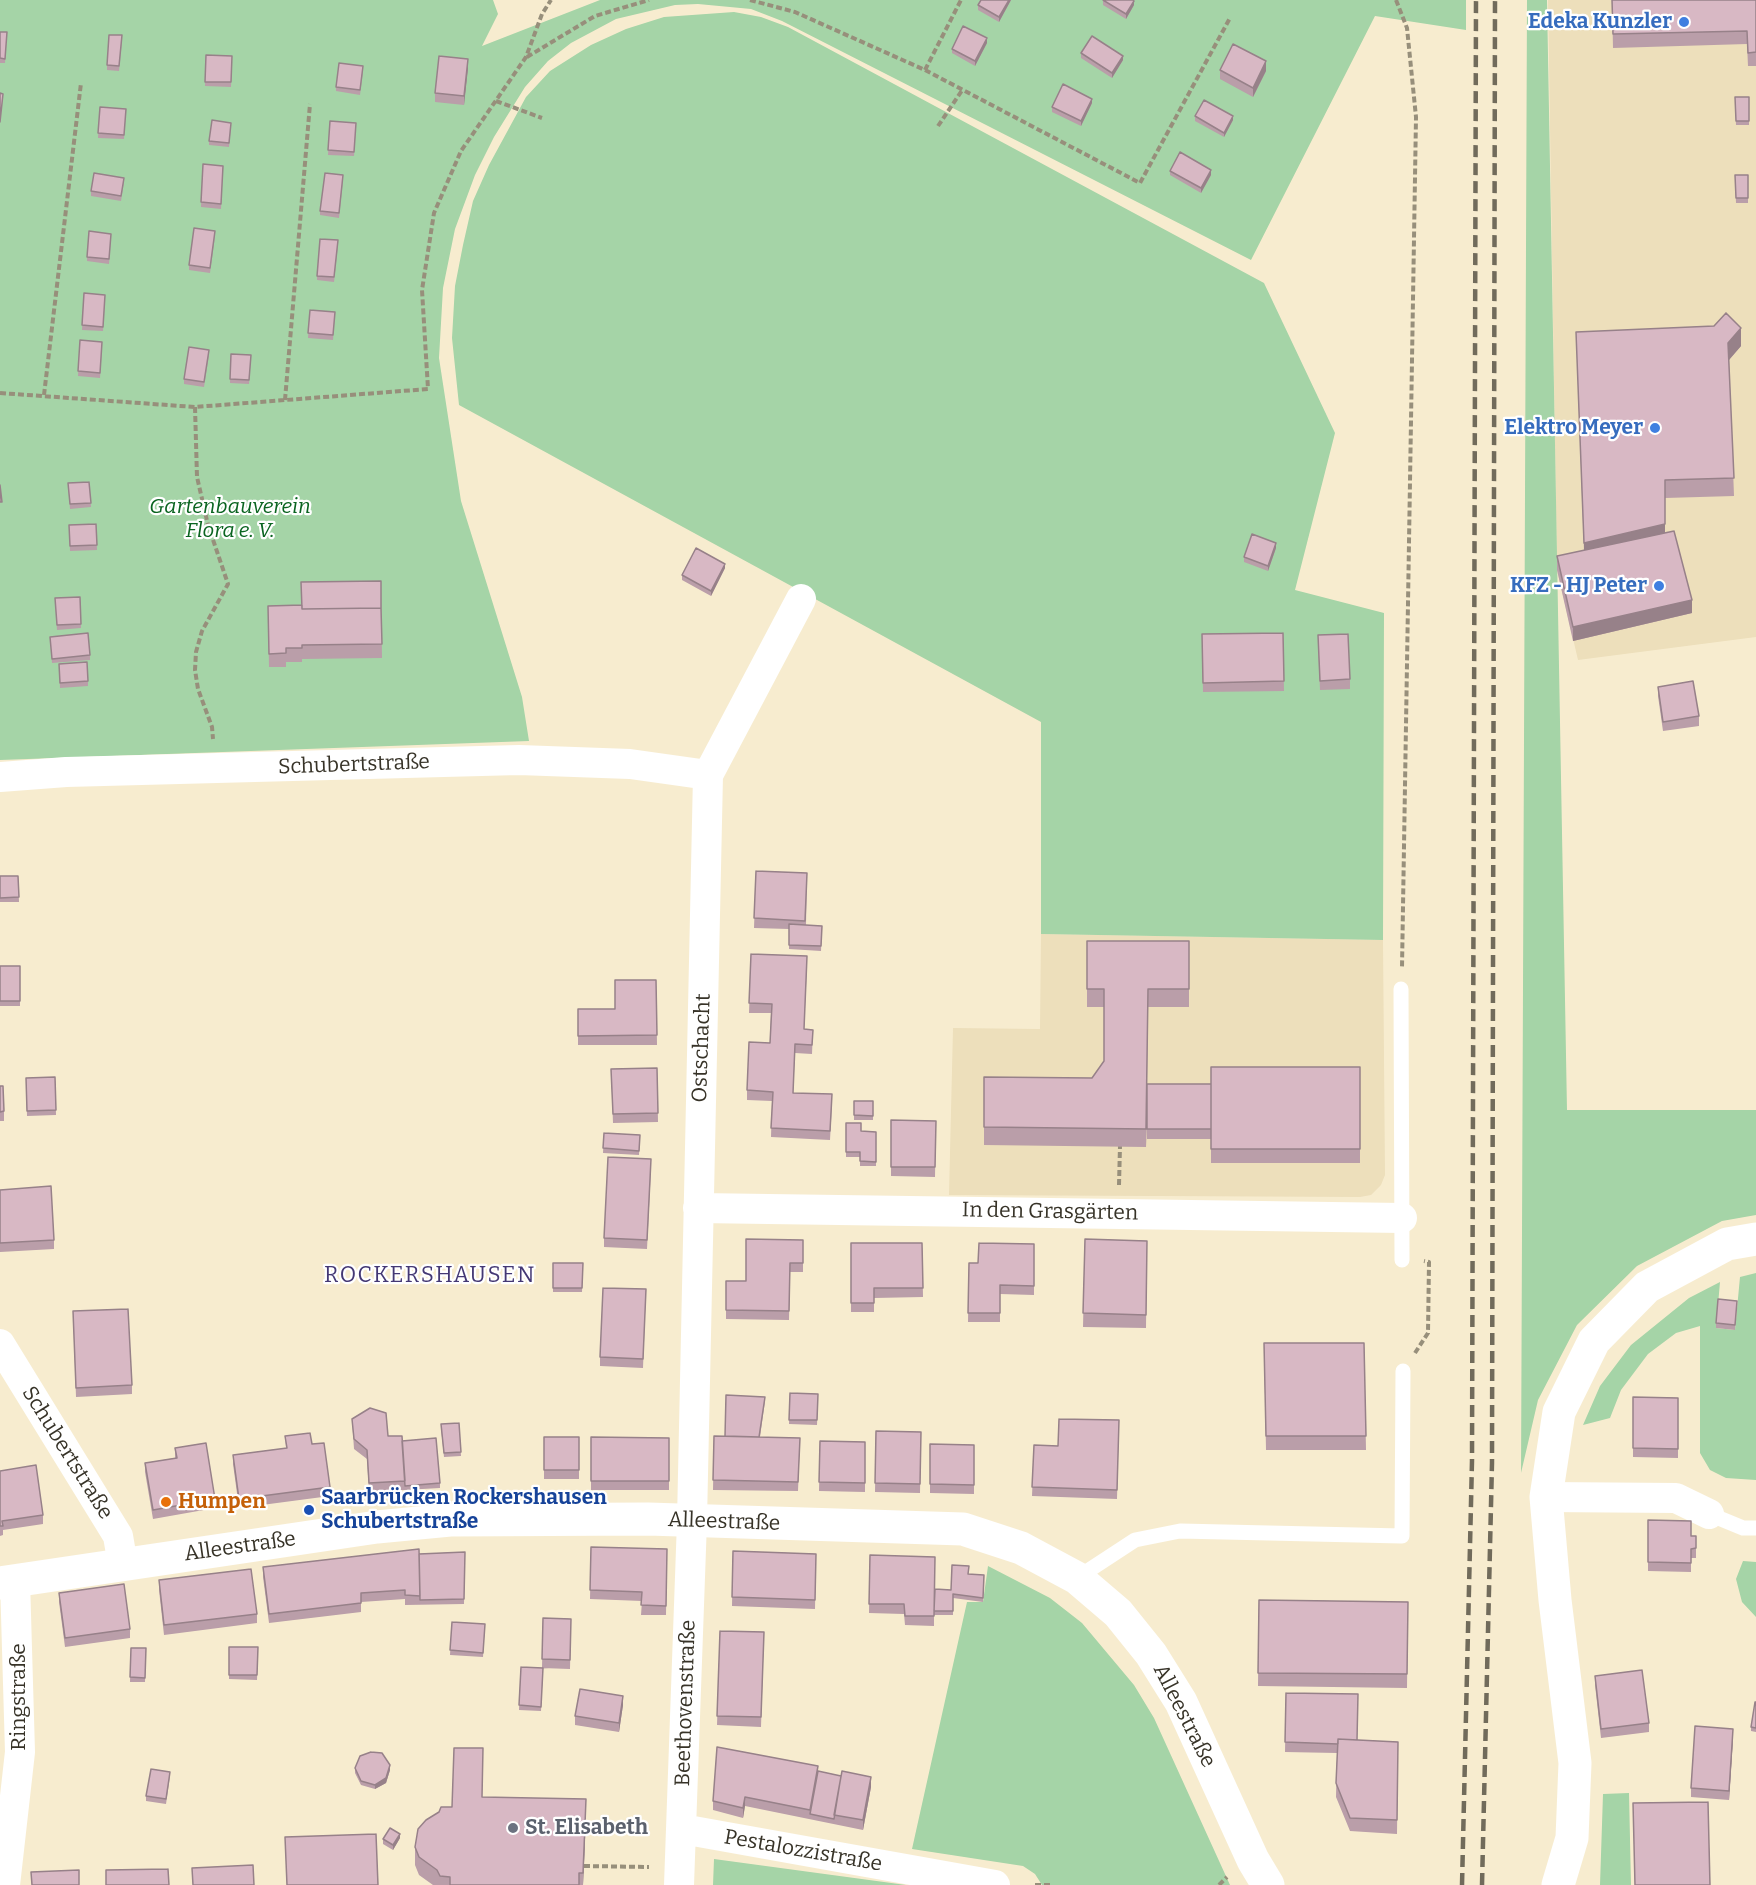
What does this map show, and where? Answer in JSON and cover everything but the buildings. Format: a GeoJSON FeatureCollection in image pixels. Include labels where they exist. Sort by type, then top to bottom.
{"type":"FeatureCollection","features":[{"type":"Feature","properties":{"kind":"street","name":"Ostschacht"},"geometry":{"type":"LineString","coordinates":[[692,1521],[708,775],[801,599]]}},
{"type":"Feature","properties":{"kind":"street","name":"Schubertstraße"},"geometry":{"type":"LineString","coordinates":[[0,777],[66,772],[215,770],[519,760],[630,764],[708,775]]}},
{"type":"Feature","properties":{"kind":"street","name":"In den Grasgärten"},"geometry":{"type":"LineString","coordinates":[[698,1208],[1402,1218]]}},
{"type":"Feature","properties":{"kind":"street"},"geometry":{"type":"LineString","coordinates":[[1558,1885],[1572,1838],[1575,1763],[1555,1600],[1546,1497],[1559,1412],[1593,1341],[1647,1287],[1727,1244],[1756,1239]]}},
{"type":"Feature","properties":{"kind":"street","name":"Schubertstraße"},"geometry":{"type":"LineString","coordinates":[[0,1344],[118,1536],[123,1565]]}},
{"type":"Feature","properties":{"kind":"street"},"geometry":{"type":"LineString","coordinates":[[1546,1497],[1676,1498],[1709,1514]]}},
{"type":"Feature","properties":{"kind":"street","name":"Alleestraße"},"geometry":{"type":"LineString","coordinates":[[8,1581],[376,1527],[450,1520],[692,1521],[963,1529],[1021,1548],[1077,1578],[1119,1613],[1151,1654],[1181,1701],[1253,1860],[1268,1885]]}},
{"type":"Feature","properties":{"kind":"street","name":"Beethovenstraße"},"geometry":{"type":"LineString","coordinates":[[679,1885],[692,1521]]}},
{"type":"Feature","properties":{"kind":"street","name":"Ringstraße"},"geometry":{"type":"LineString","coordinates":[[5,1885],[20,1752],[8,1581]]}},
{"type":"Feature","properties":{"kind":"street","name":"Pestalozzistraße"},"geometry":{"type":"LineString","coordinates":[[682,1829],[995,1885]]}},
{"type":"Feature","properties":{"kind":"lane"},"geometry":{"type":"LineString","coordinates":[[1401,990],[1402,1260]]}},
{"type":"Feature","properties":{"kind":"lane"},"geometry":{"type":"LineString","coordinates":[[1077,1578],[1135,1540],[1180,1531],[1402,1536],[1403,1371]]}},
{"type":"Feature","properties":{"kind":"lane"},"geometry":{"type":"LineString","coordinates":[[1709,1514],[1743,1528],[1756,1528]]}},
{"type":"Feature","properties":{"kind":"path"},"geometry":{"type":"LineString","coordinates":[[0,393],[195,407],[428,389],[422,290],[434,213],[460,151],[526,57],[542,14],[551,0]]}},
{"type":"Feature","properties":{"kind":"path"},"geometry":{"type":"LineString","coordinates":[[526,57],[595,16],[649,0]]}},
{"type":"Feature","properties":{"kind":"path"},"geometry":{"type":"LineString","coordinates":[[750,0],[795,12],[925,70],[1140,183],[1230,18]]}},
{"type":"Feature","properties":{"kind":"path"},"geometry":{"type":"LineString","coordinates":[[925,70],[961,0]]}},
{"type":"Feature","properties":{"kind":"path"},"geometry":{"type":"LineString","coordinates":[[1396,0],[1407,28],[1416,117],[1401,990]]}},
{"type":"Feature","properties":{"kind":"path"},"geometry":{"type":"LineString","coordinates":[[44,395],[81,83]]}},
{"type":"Feature","properties":{"kind":"path"},"geometry":{"type":"LineString","coordinates":[[938,126],[963,89]]}},
{"type":"Feature","properties":{"kind":"path"},"geometry":{"type":"LineString","coordinates":[[496,101],[542,118]]}},
{"type":"Feature","properties":{"kind":"path"},"geometry":{"type":"LineString","coordinates":[[285,400],[310,104]]}},
{"type":"Feature","properties":{"kind":"path"},"geometry":{"type":"LineString","coordinates":[[195,407],[197,477],[208,525],[228,584],[202,631],[195,670],[203,708],[212,728],[215,770]]}},
{"type":"Feature","properties":{"kind":"path"},"geometry":{"type":"LineString","coordinates":[[1118,1213],[1120,1146]]}},
{"type":"Feature","properties":{"kind":"path"},"geometry":{"type":"LineString","coordinates":[[1402,1260],[1429,1262],[1428,1333],[1403,1371]]}},
{"type":"Feature","properties":{"kind":"path"},"geometry":{"type":"LineString","coordinates":[[584,1866],[651,1867]]}},
{"type":"Feature","properties":{"kind":"path"},"geometry":{"type":"LineString","coordinates":[[1035,1885],[1053,1885]]}},
{"type":"Feature","properties":{"kind":"shaded area"},"geometry":{"type":"Polygon","coordinates":[[[1548,0],[1756,0],[1756,637],[1578,660],[1557,570],[1548,0]]]}},
{"type":"Feature","properties":{"kind":"shaded area"},"geometry":{"type":"Polygon","coordinates":[[[1041,934],[1383,940],[1385,1175],[1381,1185],[1371,1195],[1360,1197],[949,1195],[953,1028],[1040,1029],[1041,934]]]}},
{"type":"Feature","properties":{"kind":"green space","name":"Gartenbauverein Flora e. V."},"geometry":{"type":"Polygon","coordinates":[[[0,0],[493,0],[498,14],[482,46],[600,0],[1466,0],[1466,30],[1375,16],[1251,260],[782,21],[751,9],[698,4],[675,5],[616,19],[571,43],[548,61],[525,87],[494,137],[475,175],[455,229],[443,288],[439,358],[461,501],[522,697],[529,741],[0,760],[0,0]]]}},
{"type":"Feature","properties":{"kind":"green space"},"geometry":{"type":"Polygon","coordinates":[[[1527,0],[1547,0],[1567,1110],[1756,1110],[1756,1215],[1722,1221],[1637,1266],[1577,1325],[1538,1400],[1521,1473],[1527,0]]]}},
{"type":"Feature","properties":{"kind":"green space"},"geometry":{"type":"Polygon","coordinates":[[[734,12],[761,17],[788,27],[1264,283],[1335,433],[1295,590],[1384,613],[1383,940],[1041,934],[1041,722],[459,405],[452,338],[455,286],[463,245],[473,201],[489,165],[526,97],[550,71],[591,45],[626,29],[664,17],[734,12]]]}},
{"type":"Feature","properties":{"kind":"green space"},"geometry":{"type":"Polygon","coordinates":[[[1756,1273],[1756,1480],[1726,1478],[1710,1470],[1700,1453],[1700,1326],[1676,1333],[1648,1354],[1621,1390],[1610,1418],[1583,1425],[1600,1386],[1631,1345],[1689,1298],[1720,1282],[1716,1328],[1735,1330],[1740,1277],[1756,1273]]]}},
{"type":"Feature","properties":{"kind":"green space"},"geometry":{"type":"Polygon","coordinates":[[[1743,1561],[1756,1562],[1756,1617],[1742,1602],[1736,1579],[1743,1561]]]}},
{"type":"Feature","properties":{"kind":"green space"},"geometry":{"type":"Polygon","coordinates":[[[988,1566],[1050,1598],[1082,1623],[1134,1685],[1154,1718],[1230,1885],[1042,1885],[1035,1874],[1023,1866],[912,1849],[967,1602],[983,1602],[988,1566]]]}},
{"type":"Feature","properties":{"kind":"green space"},"geometry":{"type":"Polygon","coordinates":[[[1629,1793],[1631,1885],[1600,1885],[1603,1794],[1629,1793]]]}},
{"type":"Feature","properties":{"kind":"green space"},"geometry":{"type":"Polygon","coordinates":[[[714,1859],[906,1885],[713,1885],[714,1859]]]}},
{"type":"Feature","properties":{"kind":"railway"},"geometry":{"type":"LineString","coordinates":[[1462,1885],[1472,1461],[1476,0]]}},
{"type":"Feature","properties":{"kind":"railway"},"geometry":{"type":"LineString","coordinates":[[1482,1885],[1492,1463],[1495,0]]}},
{"type":"Feature","properties":{"kind":"place","name":"Edeka Kunzler"},"geometry":{"type":"Point","coordinates":[1684,22]}},
{"type":"Feature","properties":{"kind":"place","name":"Elektro Meyer"},"geometry":{"type":"Point","coordinates":[1655,428]}},
{"type":"Feature","properties":{"kind":"place","name":"KFZ - HJ Peter"},"geometry":{"type":"Point","coordinates":[1659,586]}},
{"type":"Feature","properties":{"kind":"place","name":"Humpen"},"geometry":{"type":"Point","coordinates":[166,1502]}},
{"type":"Feature","properties":{"kind":"place","name":"Saarbrücken Rockershausen Schubertstraße"},"geometry":{"type":"Point","coordinates":[309,1510]}},
{"type":"Feature","properties":{"kind":"place","name":"St. Elisabeth"},"geometry":{"type":"Point","coordinates":[513,1828]}},
{"type":"Feature","properties":{"kind":"district","name":"ROCKERSHAUSEN"},"geometry":{"type":"Point","coordinates":[430,1276]}}]}
